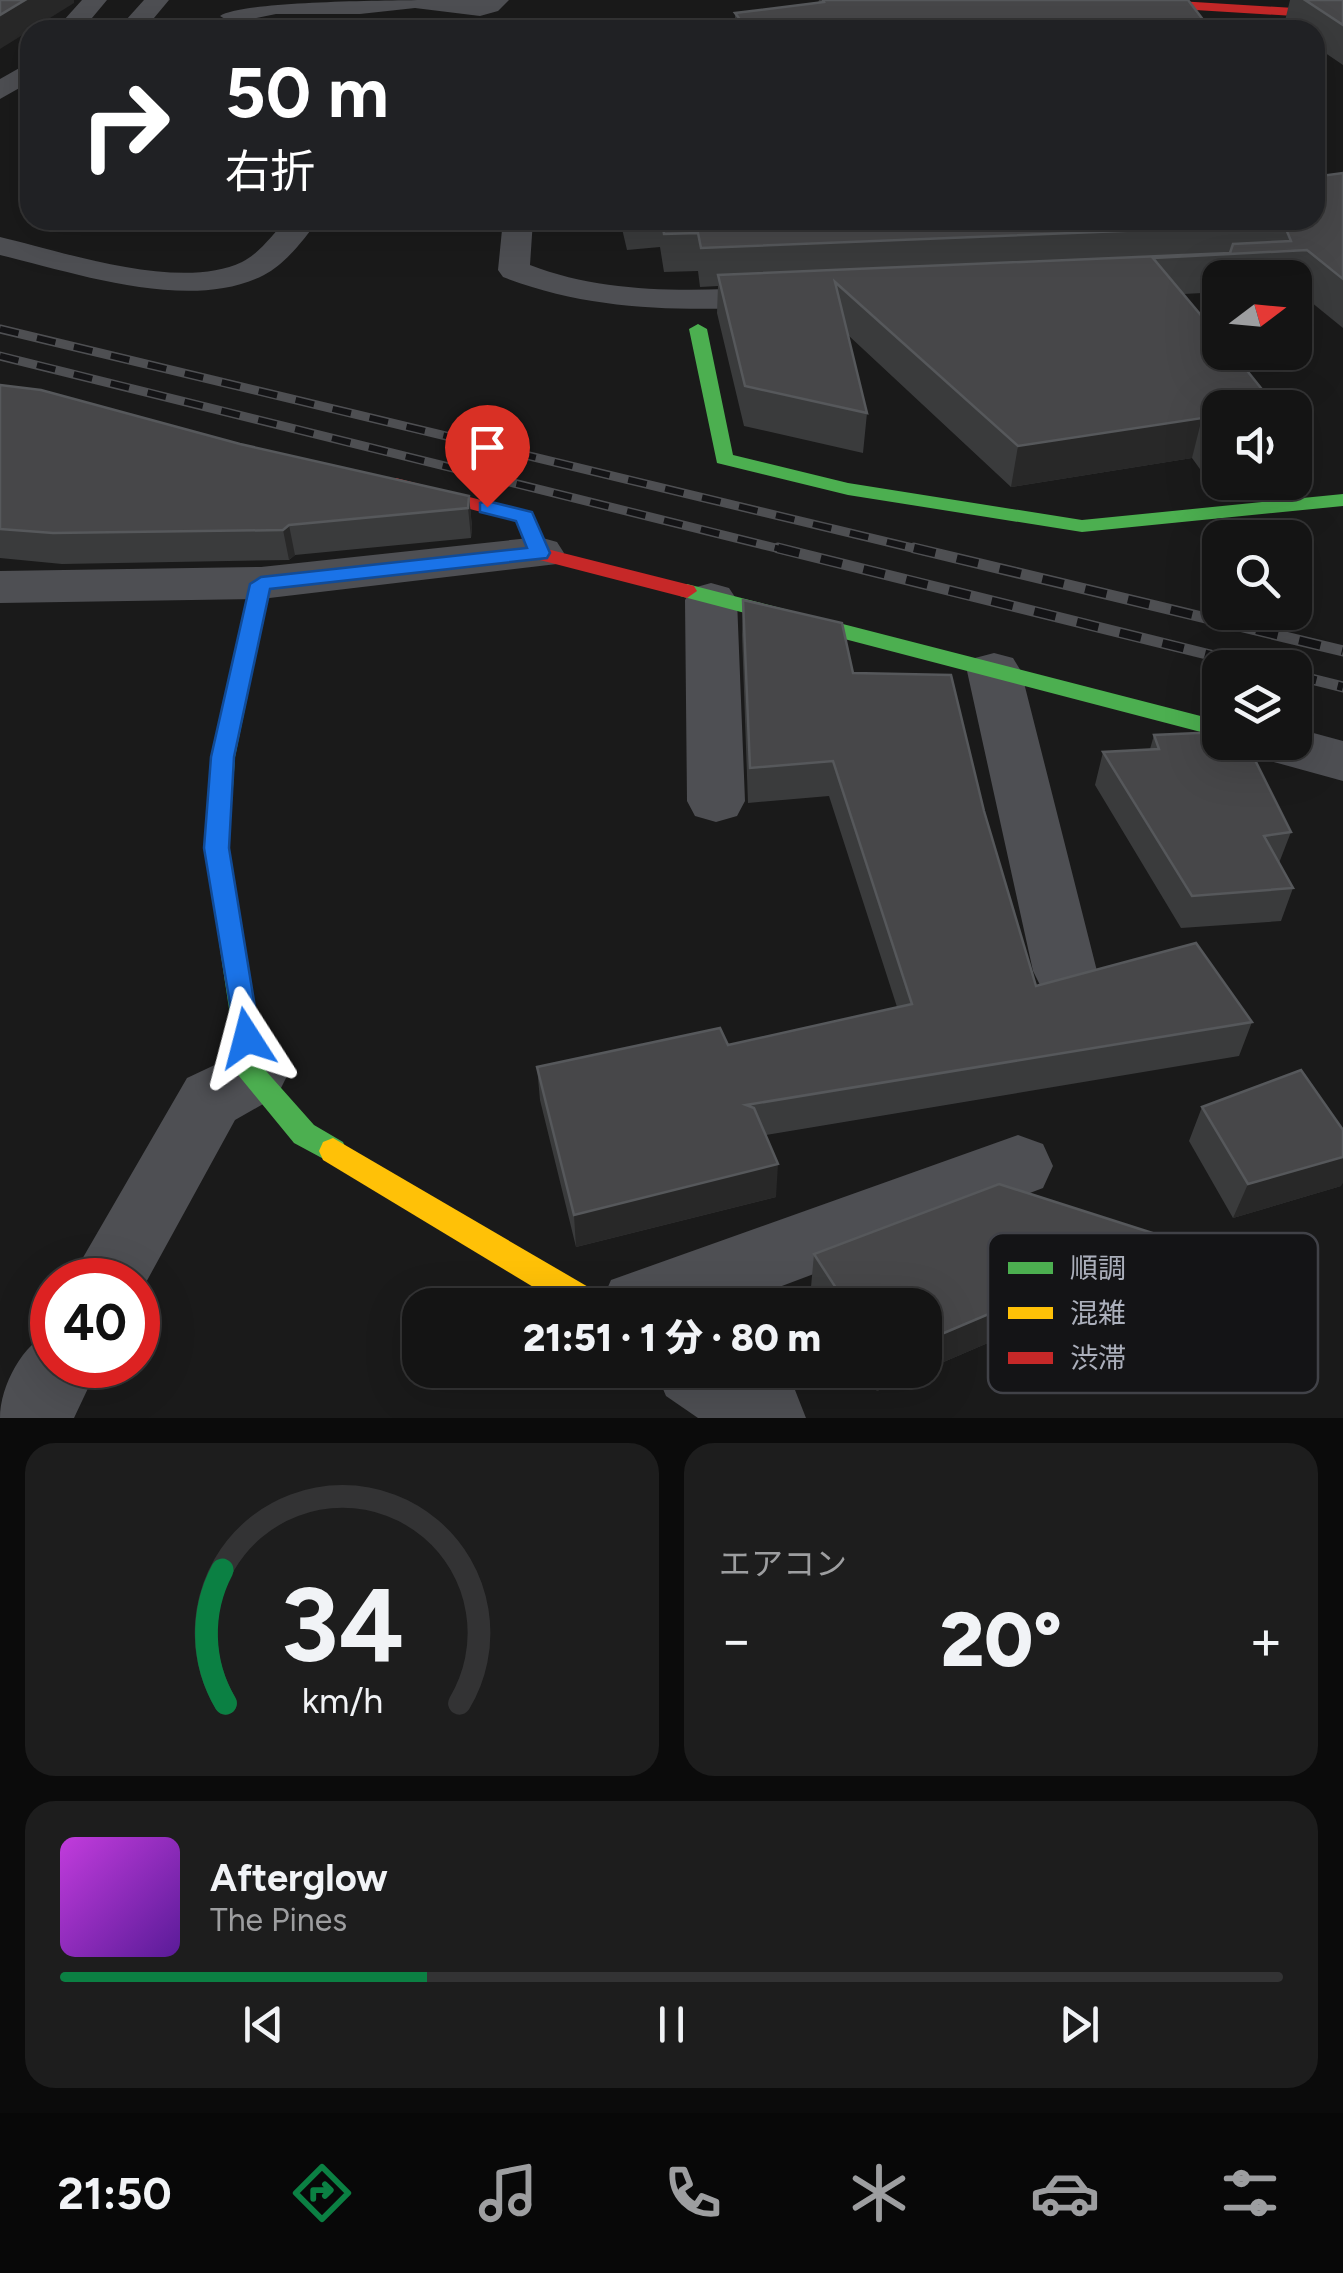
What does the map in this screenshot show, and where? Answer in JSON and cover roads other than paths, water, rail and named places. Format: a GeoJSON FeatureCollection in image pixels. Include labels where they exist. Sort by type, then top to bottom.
{"type":"FeatureCollection","features":[{"type":"Feature","properties":{"kind":"street"},"geometry":{"type":"LineString","coordinates":[[1100,0],[1343,15]]}},
{"type":"Feature","properties":{"kind":"street"},"geometry":{"type":"LineString","coordinates":[[698,329],[724,460],[848,489],[1082,526],[1343,500]]}},
{"type":"Feature","properties":{"kind":"street"},"geometry":{"type":"LineString","coordinates":[[374,479],[524,516],[539,553]]}},
{"type":"Feature","properties":{"kind":"street"},"geometry":{"type":"LineString","coordinates":[[0,586],[261,584],[539,553],[579,560],[711,600],[1202,724]]}},
{"type":"Feature","properties":{"kind":"street"},"geometry":{"type":"LineString","coordinates":[[261,584],[222,757],[217,848],[252,1076],[304,1134],[562,1288]]}},
{"type":"Feature","properties":{"kind":"street"},"geometry":{"type":"LineString","coordinates":[[711,600],[716,801]]}},
{"type":"Feature","properties":{"kind":"street"},"geometry":{"type":"LineString","coordinates":[[994,671],[1065,971]]}},
{"type":"Feature","properties":{"kind":"street"},"geometry":{"type":"LineString","coordinates":[[1312,753],[1343,761]]}},
{"type":"Feature","properties":{"kind":"street"},"geometry":{"type":"LineString","coordinates":[[120,1258],[210,1099],[252,1076]]}},
{"type":"Feature","properties":{"kind":"street"},"geometry":{"type":"LineString","coordinates":[[683,1288],[1018,1166]]}},
{"type":"Feature","properties":{"kind":"street"},"geometry":{"type":"LineString","coordinates":[[32,1418],[48,1388]]}},
{"type":"Feature","properties":{"kind":"street"},"geometry":{"type":"LineString","coordinates":[[721,1388],[767,1418]]}},
{"type":"Feature","properties":{"kind":"lane"},"geometry":{"type":"LineString","coordinates":[[77,20],[96,0]]}},
{"type":"Feature","properties":{"kind":"lane"},"geometry":{"type":"LineString","coordinates":[[139,20],[157,0]]}},
{"type":"Feature","properties":{"kind":"lane"},"geometry":{"type":"LineString","coordinates":[[232,16],[244,6],[270,1],[348,11],[416,1],[478,10]]}},
{"type":"Feature","properties":{"kind":"lane"},"geometry":{"type":"LineString","coordinates":[[0,246],[196,283],[252,269],[293,230]]}},
{"type":"Feature","properties":{"kind":"lane"},"geometry":{"type":"LineString","coordinates":[[517,230],[514,270],[561,288],[684,301],[804,296]]}},
{"type":"Feature","properties":{"kind":"railway"},"geometry":{"type":"LineString","coordinates":[[0,329],[925,551]]}},
{"type":"Feature","properties":{"kind":"railway"},"geometry":{"type":"LineString","coordinates":[[0,356],[788,551]]}},
{"type":"Feature","properties":{"kind":"railway"},"geometry":{"type":"LineString","coordinates":[[778,548],[1202,653]]}},
{"type":"Feature","properties":{"kind":"railway"},"geometry":{"type":"LineString","coordinates":[[914,548],[1343,651]]}},
{"type":"Feature","properties":{"kind":"railway"},"geometry":{"type":"LineString","coordinates":[[1312,679],[1343,687]]}}]}
